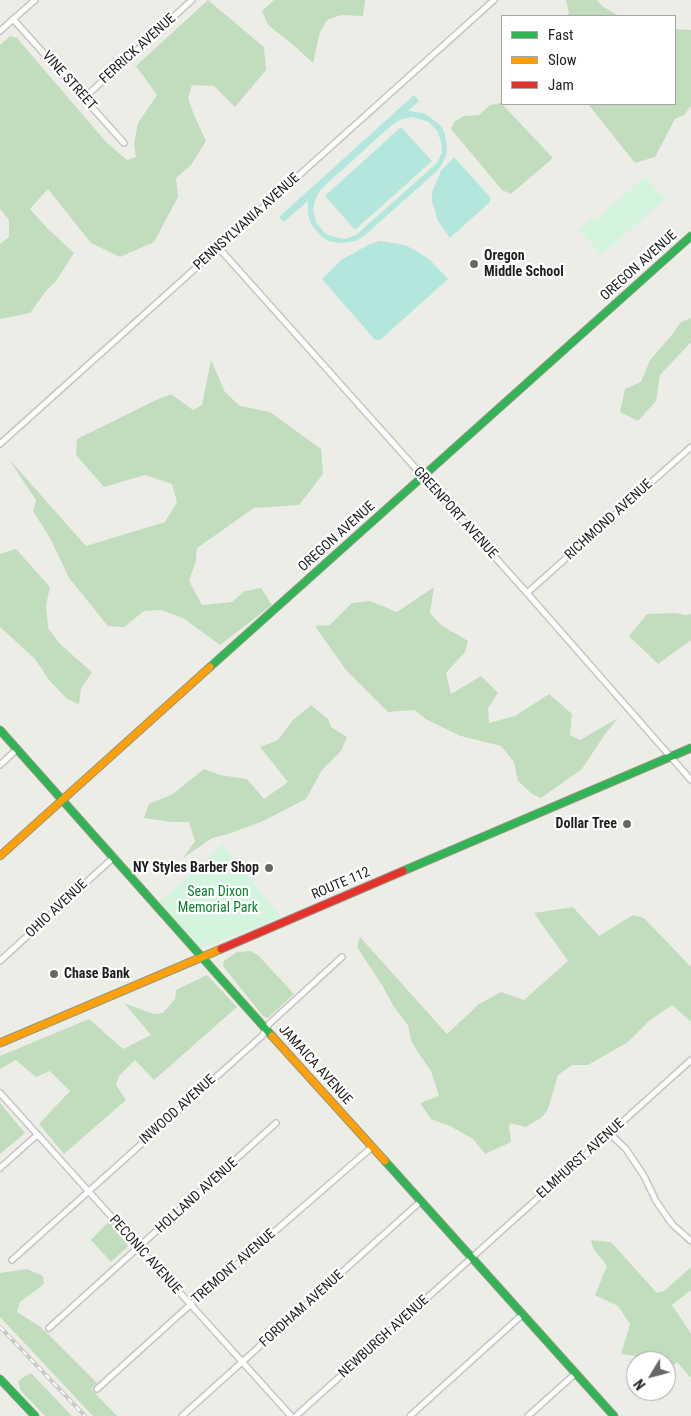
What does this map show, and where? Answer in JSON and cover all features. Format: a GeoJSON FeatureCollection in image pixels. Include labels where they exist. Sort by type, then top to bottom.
{"type":"FeatureCollection","features":[{"type":"Feature","properties":{"kind":"street"},"geometry":{"type":"LineString","coordinates":[[0,31],[35,0]]}},
{"type":"Feature","properties":{"kind":"street","name":"FERRICK AVENUE"},"geometry":{"type":"LineString","coordinates":[[84,98],[192,0]]}},
{"type":"Feature","properties":{"kind":"street","name":"PENNSYLVANIA AVENUE"},"geometry":{"type":"LineString","coordinates":[[0,444],[494,0]]}},
{"type":"Feature","properties":{"kind":"street","name":"VINE STREET"},"geometry":{"type":"LineString","coordinates":[[13,19],[124,142]]}},
{"type":"Feature","properties":{"kind":"street","name":"OREGON AVENUE"},"geometry":{"type":"LineString","coordinates":[[0,856],[691,236]]}},
{"type":"Feature","properties":{"kind":"street","name":"GREENPORT AVENUE"},"geometry":{"type":"LineString","coordinates":[[218,247],[528,594],[691,780]]}},
{"type":"Feature","properties":{"kind":"street","name":"RICHMOND AVENUE"},"geometry":{"type":"LineString","coordinates":[[528,594],[691,447]]}},
{"type":"Feature","properties":{"kind":"street","name":"JAMAICA AVENUE"},"geometry":{"type":"LineString","coordinates":[[0,730],[614,1416]]}},
{"type":"Feature","properties":{"kind":"street","name":"ROUTE 112"},"geometry":{"type":"LineString","coordinates":[[0,1043],[691,748]]}},
{"type":"Feature","properties":{"kind":"street"},"geometry":{"type":"LineString","coordinates":[[0,764],[17,749]]}},
{"type":"Feature","properties":{"kind":"street","name":"OHIO AVENUE"},"geometry":{"type":"LineString","coordinates":[[0,961],[114,857]]}},
{"type":"Feature","properties":{"kind":"street","name":"INWOOD AVENUE"},"geometry":{"type":"LineString","coordinates":[[12,1260],[263,1035],[269,1024],[342,957]]}},
{"type":"Feature","properties":{"kind":"street","name":"ELMHURST AVENUE"},"geometry":{"type":"LineString","coordinates":[[471,1257],[691,1060]]}},
{"type":"Feature","properties":{"kind":"street","name":"PECONIC AVENUE"},"geometry":{"type":"LineString","coordinates":[[0,1093],[291,1416]]}},
{"type":"Feature","properties":{"kind":"street","name":"HOLLAND AVENUE"},"geometry":{"type":"LineString","coordinates":[[49,1328],[140,1248],[276,1123]]}},
{"type":"Feature","properties":{"kind":"street"},"geometry":{"type":"LineString","coordinates":[[609,1133],[626,1149],[644,1176],[656,1201],[672,1224],[691,1241]]}},
{"type":"Feature","properties":{"kind":"street"},"geometry":{"type":"LineString","coordinates":[[0,1168],[38,1135]]}},
{"type":"Feature","properties":{"kind":"street","name":"TREMONT AVENUE"},"geometry":{"type":"LineString","coordinates":[[97,1389],[190,1305],[372,1147]]}},
{"type":"Feature","properties":{"kind":"street","name":"FORDHAM AVENUE"},"geometry":{"type":"LineString","coordinates":[[182,1416],[421,1201]]}},
{"type":"Feature","properties":{"kind":"street","name":"NEWBURGH AVENUE"},"geometry":{"type":"LineString","coordinates":[[296,1416],[471,1257]]}},
{"type":"Feature","properties":{"kind":"street"},"geometry":{"type":"LineString","coordinates":[[410,1416],[523,1314]]}},
{"type":"Feature","properties":{"kind":"street"},"geometry":{"type":"LineString","coordinates":[[528,1416],[576,1373]]}},
{"type":"Feature","properties":{"kind":"street"},"geometry":{"type":"LineString","coordinates":[[0,1379],[35,1416]]}},
{"type":"Feature","properties":{"kind":"green space"},"geometry":{"type":"Polygon","coordinates":[[[208,0],[264,47],[266,70],[235,107],[214,86],[192,85],[188,98],[206,141],[191,165],[176,178],[178,197],[154,242],[120,257],[91,243],[48,189],[30,209],[74,253],[56,281],[45,292],[30,313],[0,319],[0,244],[9,237],[9,220],[0,209],[0,45],[10,36],[17,38],[107,143],[127,160],[136,157],[134,143],[138,123],[157,95],[136,66],[208,0]]]}},
{"type":"Feature","properties":{"kind":"green space"},"geometry":{"type":"Polygon","coordinates":[[[274,0],[365,0],[363,16],[341,15],[327,20],[320,32],[313,63],[268,25],[262,11],[274,0]]]}},
{"type":"Feature","properties":{"kind":"green space"},"geometry":{"type":"Polygon","coordinates":[[[566,0],[597,0],[602,6],[617,15],[568,15],[569,13],[566,0]]]}},
{"type":"Feature","properties":{"kind":"green space"},"geometry":{"type":"Polygon","coordinates":[[[676,29],[691,30],[691,106],[684,115],[675,119],[655,157],[635,163],[589,105],[676,105],[676,29]]]}},
{"type":"Feature","properties":{"kind":"green space"},"geometry":{"type":"Polygon","coordinates":[[[501,103],[553,158],[511,194],[502,190],[451,129],[454,122],[464,116],[479,115],[490,105],[501,103]]]}},
{"type":"Feature","properties":{"kind":"green space"},"geometry":{"type":"Polygon","coordinates":[[[645,176],[665,199],[602,255],[579,230],[592,218],[595,221],[645,176]]]}},
{"type":"Feature","properties":{"kind":"green space"},"geometry":{"type":"Polygon","coordinates":[[[691,318],[691,342],[660,375],[656,401],[638,421],[620,412],[625,389],[641,382],[650,360],[681,322],[691,318]]]}},
{"type":"Feature","properties":{"kind":"green space"},"geometry":{"type":"Polygon","coordinates":[[[211,360],[225,392],[240,406],[270,412],[321,449],[323,474],[299,505],[254,508],[197,548],[196,561],[189,581],[202,605],[232,602],[245,591],[261,588],[272,605],[220,645],[183,618],[161,610],[144,611],[124,627],[108,626],[69,578],[50,538],[33,511],[36,500],[8,458],[86,546],[165,522],[177,502],[172,484],[145,475],[104,487],[76,455],[77,439],[171,394],[193,410],[202,405],[211,360]]]}},
{"type":"Feature","properties":{"kind":"green space"},"geometry":{"type":"Polygon","coordinates":[[[16,549],[50,587],[46,605],[48,628],[61,645],[92,672],[81,689],[79,704],[67,699],[49,680],[35,659],[0,627],[0,554],[16,549]]]}},
{"type":"Feature","properties":{"kind":"green space"},"geometry":{"type":"Polygon","coordinates":[[[434,587],[430,613],[441,625],[468,641],[465,652],[446,673],[451,694],[481,676],[498,693],[488,708],[489,723],[515,716],[549,694],[572,714],[570,735],[580,740],[618,718],[582,769],[541,798],[532,794],[518,781],[514,762],[501,746],[461,736],[427,720],[415,710],[388,712],[346,670],[315,626],[330,625],[352,603],[370,601],[397,612],[434,587]]]}},
{"type":"Feature","properties":{"kind":"green space"},"geometry":{"type":"Polygon","coordinates":[[[647,614],[691,614],[691,640],[658,664],[629,636],[647,614]]]}},
{"type":"Feature","properties":{"kind":"green space"},"geometry":{"type":"Polygon","coordinates":[[[311,705],[328,719],[331,727],[347,737],[341,751],[322,770],[306,799],[261,822],[212,838],[183,858],[195,841],[189,822],[171,822],[144,818],[149,804],[173,794],[204,769],[220,775],[247,779],[264,799],[288,782],[260,747],[278,740],[293,720],[311,705]]]}},
{"type":"Feature","properties":{"kind":"green space","name":"Sean Dixon Memorial Park"},"geometry":{"type":"Polygon","coordinates":[[[223,844],[281,917],[200,949],[160,902],[223,844]]]}},
{"type":"Feature","properties":{"kind":"green space"},"geometry":{"type":"Polygon","coordinates":[[[573,907],[599,936],[633,915],[644,918],[691,967],[691,1022],[672,1005],[649,1021],[628,1042],[588,1065],[572,1065],[558,1075],[548,1109],[542,1117],[526,1127],[510,1123],[511,1142],[485,1154],[473,1139],[450,1126],[431,1119],[420,1103],[439,1096],[431,1071],[411,1040],[408,1025],[394,1007],[357,947],[360,937],[447,1034],[479,1004],[501,992],[524,1000],[568,961],[534,913],[573,907]]]}},
{"type":"Feature","properties":{"kind":"green space"},"geometry":{"type":"Polygon","coordinates":[[[250,951],[258,955],[294,994],[268,1018],[263,1016],[223,966],[224,961],[237,952],[250,951]]]}},
{"type":"Feature","properties":{"kind":"green space"},"geometry":{"type":"Polygon","coordinates":[[[207,975],[237,1007],[154,1080],[135,1060],[119,1076],[116,1085],[126,1100],[64,1154],[39,1124],[70,1091],[50,1071],[36,1077],[16,1060],[0,1069],[0,1056],[89,1019],[123,1049],[151,1035],[124,1003],[153,1014],[163,1013],[175,999],[176,990],[207,975]]]}},
{"type":"Feature","properties":{"kind":"green space"},"geometry":{"type":"Polygon","coordinates":[[[0,1103],[25,1133],[0,1154],[0,1103]]]}},
{"type":"Feature","properties":{"kind":"green space"},"geometry":{"type":"Polygon","coordinates":[[[109,1221],[128,1246],[111,1262],[91,1240],[109,1221]]]}},
{"type":"Feature","properties":{"kind":"green space"},"geometry":{"type":"Polygon","coordinates":[[[591,1240],[611,1242],[657,1293],[664,1291],[691,1267],[691,1290],[672,1305],[691,1334],[691,1378],[676,1363],[676,1351],[626,1351],[626,1355],[621,1354],[630,1324],[618,1306],[595,1295],[607,1266],[593,1248],[591,1240]]]}},
{"type":"Feature","properties":{"kind":"green space"},"geometry":{"type":"Polygon","coordinates":[[[27,1269],[43,1276],[44,1284],[20,1302],[17,1312],[41,1327],[97,1383],[91,1389],[117,1416],[93,1416],[0,1317],[0,1273],[27,1269]]]}},
{"type":"Feature","properties":{"kind":"green space"},"geometry":{"type":"Polygon","coordinates":[[[31,1373],[72,1416],[45,1416],[21,1391],[18,1382],[31,1373]]]}},
{"type":"Feature","properties":{"kind":"shaded area"},"geometry":{"type":"Polygon","coordinates":[[[414,95],[419,101],[408,111],[423,113],[441,126],[445,134],[447,149],[441,166],[356,241],[341,243],[328,241],[322,237],[310,221],[308,201],[284,222],[279,217],[414,95]],[[413,117],[402,119],[393,124],[321,189],[315,200],[313,211],[316,222],[324,232],[328,235],[345,239],[356,235],[437,163],[442,152],[442,146],[438,132],[429,122],[413,117]]]}},
{"type":"Feature","properties":{"kind":"shaded area"},"geometry":{"type":"Polygon","coordinates":[[[401,127],[432,161],[355,230],[325,196],[401,127]]]}},
{"type":"Feature","properties":{"kind":"shaded area"},"geometry":{"type":"Polygon","coordinates":[[[454,157],[490,197],[490,202],[450,238],[438,221],[432,201],[432,192],[441,171],[454,157]]]}},
{"type":"Feature","properties":{"kind":"shaded area"},"geometry":{"type":"Polygon","coordinates":[[[379,241],[405,245],[416,251],[429,259],[448,279],[380,340],[375,340],[322,279],[341,260],[379,241]]]}},
{"type":"Feature","properties":{"kind":"railway"},"geometry":{"type":"LineString","coordinates":[[0,1327],[85,1416]]}},
{"type":"Feature","properties":{"kind":"traffic: fast"},"geometry":{"type":"LineString","coordinates":[[210,667],[691,236]]}},
{"type":"Feature","properties":{"kind":"traffic: fast"},"geometry":{"type":"LineString","coordinates":[[0,730],[272,1036]]}},
{"type":"Feature","properties":{"kind":"traffic: fast"},"geometry":{"type":"LineString","coordinates":[[403,871],[691,748]]}},
{"type":"Feature","properties":{"kind":"traffic: fast"},"geometry":{"type":"LineString","coordinates":[[385,1161],[614,1416]]}},
{"type":"Feature","properties":{"kind":"traffic: fast"},"geometry":{"type":"LineString","coordinates":[[0,1379],[35,1416]]}},
{"type":"Feature","properties":{"kind":"traffic: slow"},"geometry":{"type":"LineString","coordinates":[[0,856],[210,667]]}},
{"type":"Feature","properties":{"kind":"traffic: slow"},"geometry":{"type":"LineString","coordinates":[[0,1043],[221,949]]}},
{"type":"Feature","properties":{"kind":"traffic: slow"},"geometry":{"type":"LineString","coordinates":[[272,1036],[385,1161]]}},
{"type":"Feature","properties":{"kind":"traffic: jam"},"geometry":{"type":"LineString","coordinates":[[221,949],[403,871]]}},
{"type":"Feature","properties":{"kind":"place","name":"Oregon Middle School"},"geometry":{"type":"Point","coordinates":[474,264]}},
{"type":"Feature","properties":{"kind":"place","name":"Dollar Tree"},"geometry":{"type":"Point","coordinates":[627,824]}},
{"type":"Feature","properties":{"kind":"place","name":"NY Styles Barber Shop"},"geometry":{"type":"Point","coordinates":[269,868]}},
{"type":"Feature","properties":{"kind":"place","name":"Chase Bank"},"geometry":{"type":"Point","coordinates":[54,974]}}]}
